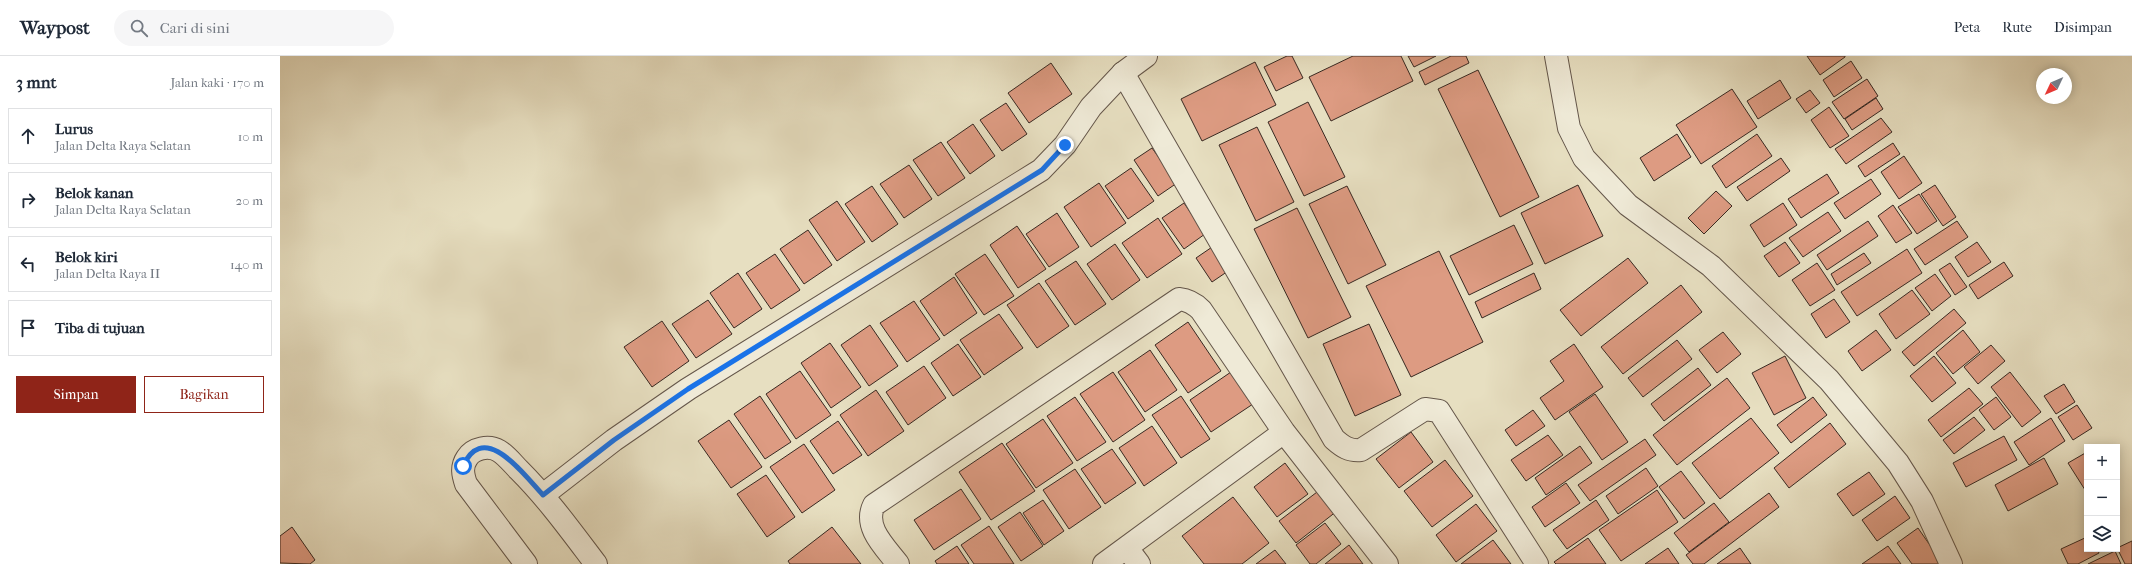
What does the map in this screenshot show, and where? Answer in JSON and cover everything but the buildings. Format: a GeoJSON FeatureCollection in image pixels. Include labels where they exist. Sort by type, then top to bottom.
{"type":"FeatureCollection","features":[{"type":"Feature","properties":{"kind":"street"},"geometry":{"type":"LineString","coordinates":[[543,495],[614,440],[688,389],[1042,170],[1065,145],[1091,107],[1123,73],[1146,56]]}},
{"type":"Feature","properties":{"kind":"street"},"geometry":{"type":"LineString","coordinates":[[1556,56],[1569,128],[1584,158],[1628,205],[1711,266],[1829,380],[1898,463],[1922,501],[1951,564]]}},
{"type":"Feature","properties":{"kind":"street"},"geometry":{"type":"LineString","coordinates":[[1123,73],[1334,439],[1344,448],[1353,451],[1361,450],[1425,409],[1439,411],[1537,564]]}},
{"type":"Feature","properties":{"kind":"street"},"geometry":{"type":"LineString","coordinates":[[898,564],[873,529],[870,512],[874,504],[1180,299],[1191,302],[1201,310],[1284,432],[1387,564]]}},
{"type":"Feature","properties":{"kind":"street"},"geometry":{"type":"LineString","coordinates":[[1104,564],[1133,556],[1284,432]]}},
{"type":"Feature","properties":{"kind":"street"},"geometry":{"type":"LineString","coordinates":[[526,564],[466,484],[463,475],[463,466],[468,457],[478,450],[488,447],[500,451],[543,495],[596,564]]}},
{"type":"Feature","properties":{"kind":"route"},"geometry":{"type":"LineString","coordinates":[[463,466],[468,457],[478,450],[488,447],[500,451],[543,495],[614,440],[688,389],[1042,170],[1065,145]]}}]}
